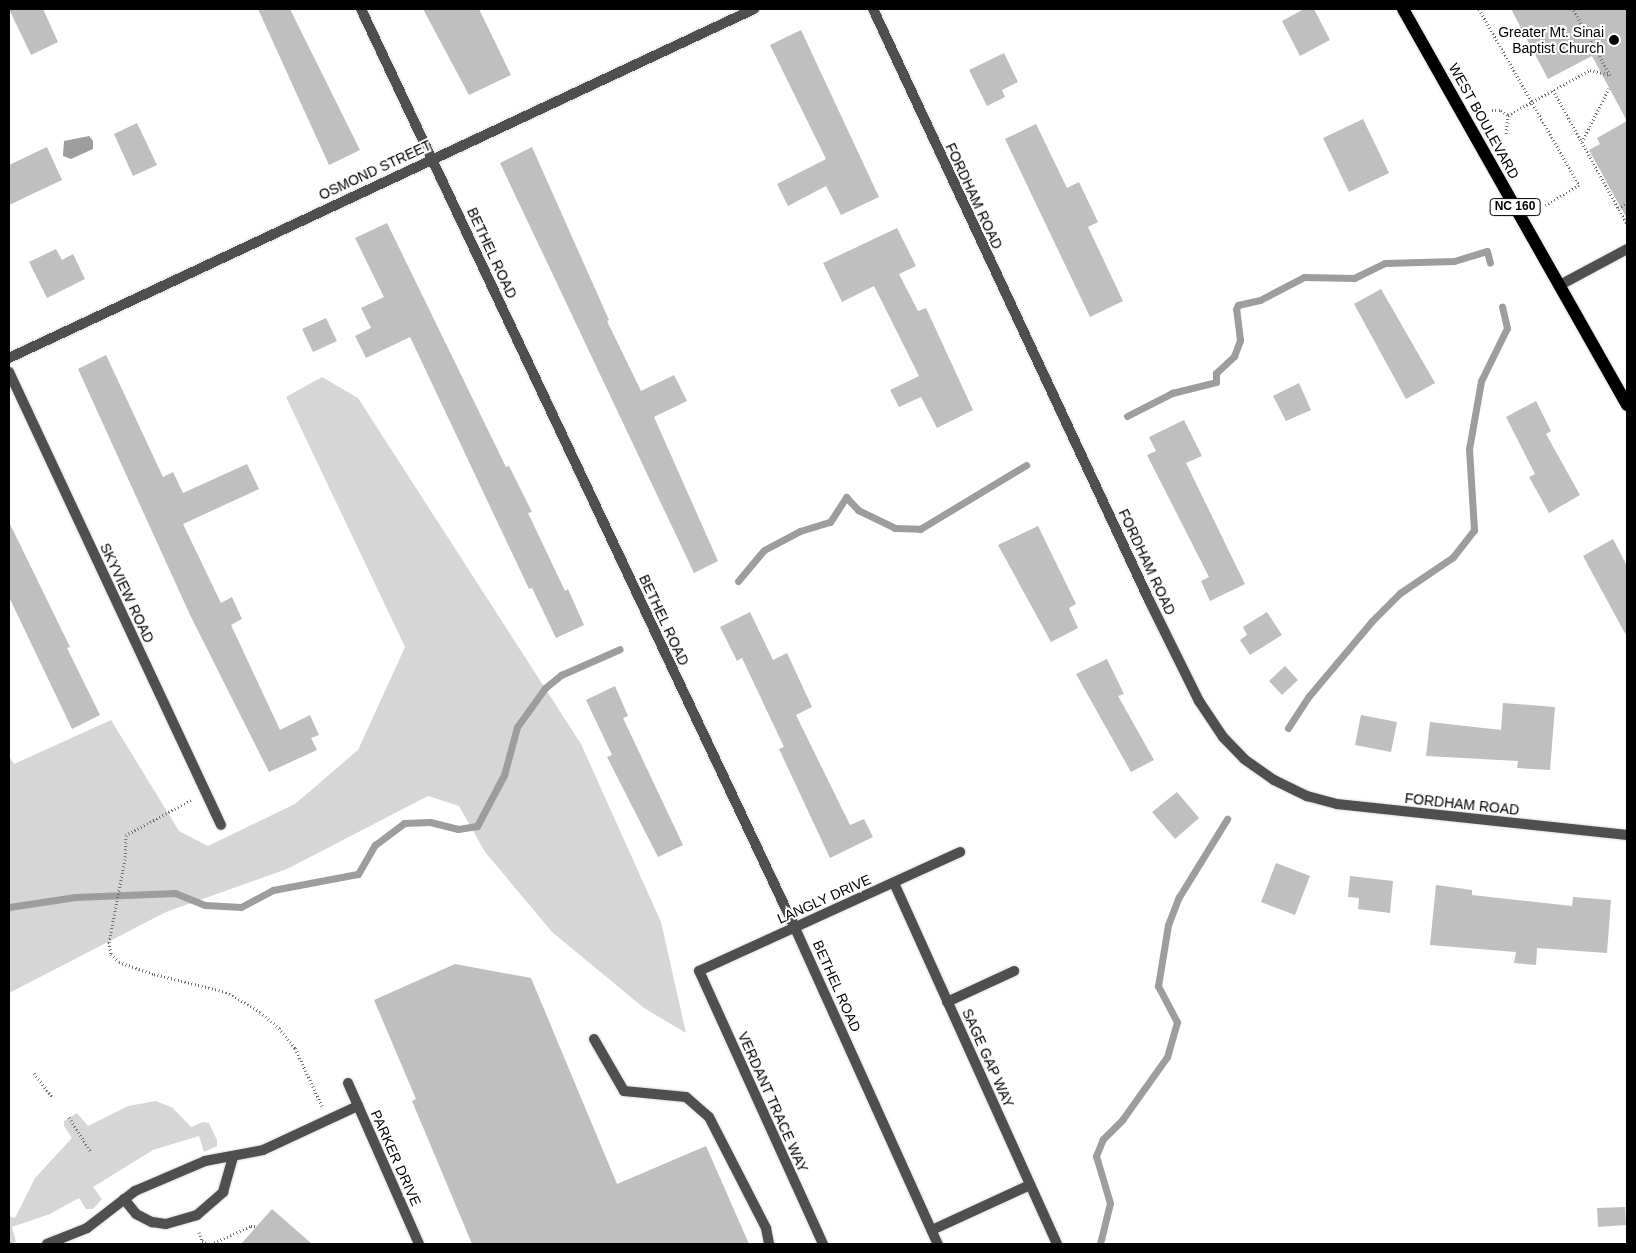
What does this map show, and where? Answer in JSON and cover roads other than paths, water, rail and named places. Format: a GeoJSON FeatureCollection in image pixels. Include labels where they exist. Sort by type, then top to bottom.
{"type":"FeatureCollection","features":[{"type":"Feature","properties":{"kind":"main road","name":"WEST BOULEVARD"},"geometry":{"type":"LineString","coordinates":[[1403,9],[1626,398]]}},
{"type":"Feature","properties":{"kind":"street","name":"BETHEL ROAD"},"geometry":{"type":"LineString","coordinates":[[361,9],[795,928],[938,1244]]}},
{"type":"Feature","properties":{"kind":"street","name":"OSMOND STREET"},"geometry":{"type":"LineString","coordinates":[[9,358],[754,9]]}},
{"type":"Feature","properties":{"kind":"street","name":"FORDHAM ROAD"},"geometry":{"type":"LineString","coordinates":[[873,9],[1149,600],[1198,701],[1219,732],[1244,759],[1274,780],[1308,796],[1337,804],[1627,835]]}},
{"type":"Feature","properties":{"kind":"street"},"geometry":{"type":"LineString","coordinates":[[1560,285],[1627,249]]}},
{"type":"Feature","properties":{"kind":"street","name":"SKYVIEW ROAD"},"geometry":{"type":"LineString","coordinates":[[9,372],[220,825]]}},
{"type":"Feature","properties":{"kind":"street","name":"LANGLY DRIVE"},"geometry":{"type":"LineString","coordinates":[[699,971],[960,852]]}},
{"type":"Feature","properties":{"kind":"street","name":"SAGE GAP WAY"},"geometry":{"type":"LineString","coordinates":[[894,883],[1057,1244]]}},
{"type":"Feature","properties":{"kind":"street","name":"VERDANT TRACE WAY"},"geometry":{"type":"LineString","coordinates":[[699,971],[822,1244]]}},
{"type":"Feature","properties":{"kind":"street"},"geometry":{"type":"LineString","coordinates":[[947,1002],[1014,971]]}},
{"type":"Feature","properties":{"kind":"street"},"geometry":{"type":"LineString","coordinates":[[594,1039],[624,1091],[686,1097],[709,1117],[766,1228],[769,1244]]}},
{"type":"Feature","properties":{"kind":"street","name":"PARKER DRIVE"},"geometry":{"type":"LineString","coordinates":[[348,1083],[419,1244]]}},
{"type":"Feature","properties":{"kind":"street"},"geometry":{"type":"LineString","coordinates":[[47,1244],[87,1228],[124,1199],[205,1161],[264,1150],[358,1106]]}},
{"type":"Feature","properties":{"kind":"street"},"geometry":{"type":"LineString","coordinates":[[124,1199],[136,1214],[152,1222],[166,1224],[191,1218],[211,1204],[223,1192],[233,1156]]}},
{"type":"Feature","properties":{"kind":"street"},"geometry":{"type":"LineString","coordinates":[[932,1230],[1030,1185]]}},
{"type":"Feature","properties":{"kind":"waterway"},"geometry":{"type":"LineString","coordinates":[[1127,416],[1172,393],[1216,382],[1216,373],[1234,356],[1240,340],[1236,309],[1238,305],[1260,300],[1304,277],[1354,278],[1385,263],[1454,261],[1487,251],[1490,263]]}},
{"type":"Feature","properties":{"kind":"waterway"},"geometry":{"type":"LineString","coordinates":[[1288,728],[1309,696],[1371,622],[1400,593],[1453,557],[1474,530],[1469,449],[1481,381],[1507,328],[1502,307]]}},
{"type":"Feature","properties":{"kind":"waterway"},"geometry":{"type":"LineString","coordinates":[[738,581],[764,550],[800,531],[830,522],[846,497],[858,510],[895,528],[920,529],[1026,465]]}},
{"type":"Feature","properties":{"kind":"waterway"},"geometry":{"type":"LineString","coordinates":[[9,907],[75,897],[175,893],[205,905],[241,907],[273,890],[358,874],[375,845],[404,823],[430,822],[458,829],[477,826],[504,775],[517,727],[545,688],[561,675],[620,649]]}},
{"type":"Feature","properties":{"kind":"waterway"},"geometry":{"type":"LineString","coordinates":[[1100,1244],[1110,1203],[1096,1156],[1103,1139],[1122,1120],[1167,1057],[1177,1022],[1158,986],[1168,925],[1179,897],[1227,819]]}},
{"type":"Feature","properties":{"kind":"place","name":"Greater Mt. Sinai Baptist Church"},"geometry":{"type":"Point","coordinates":[1614,40]}}]}
